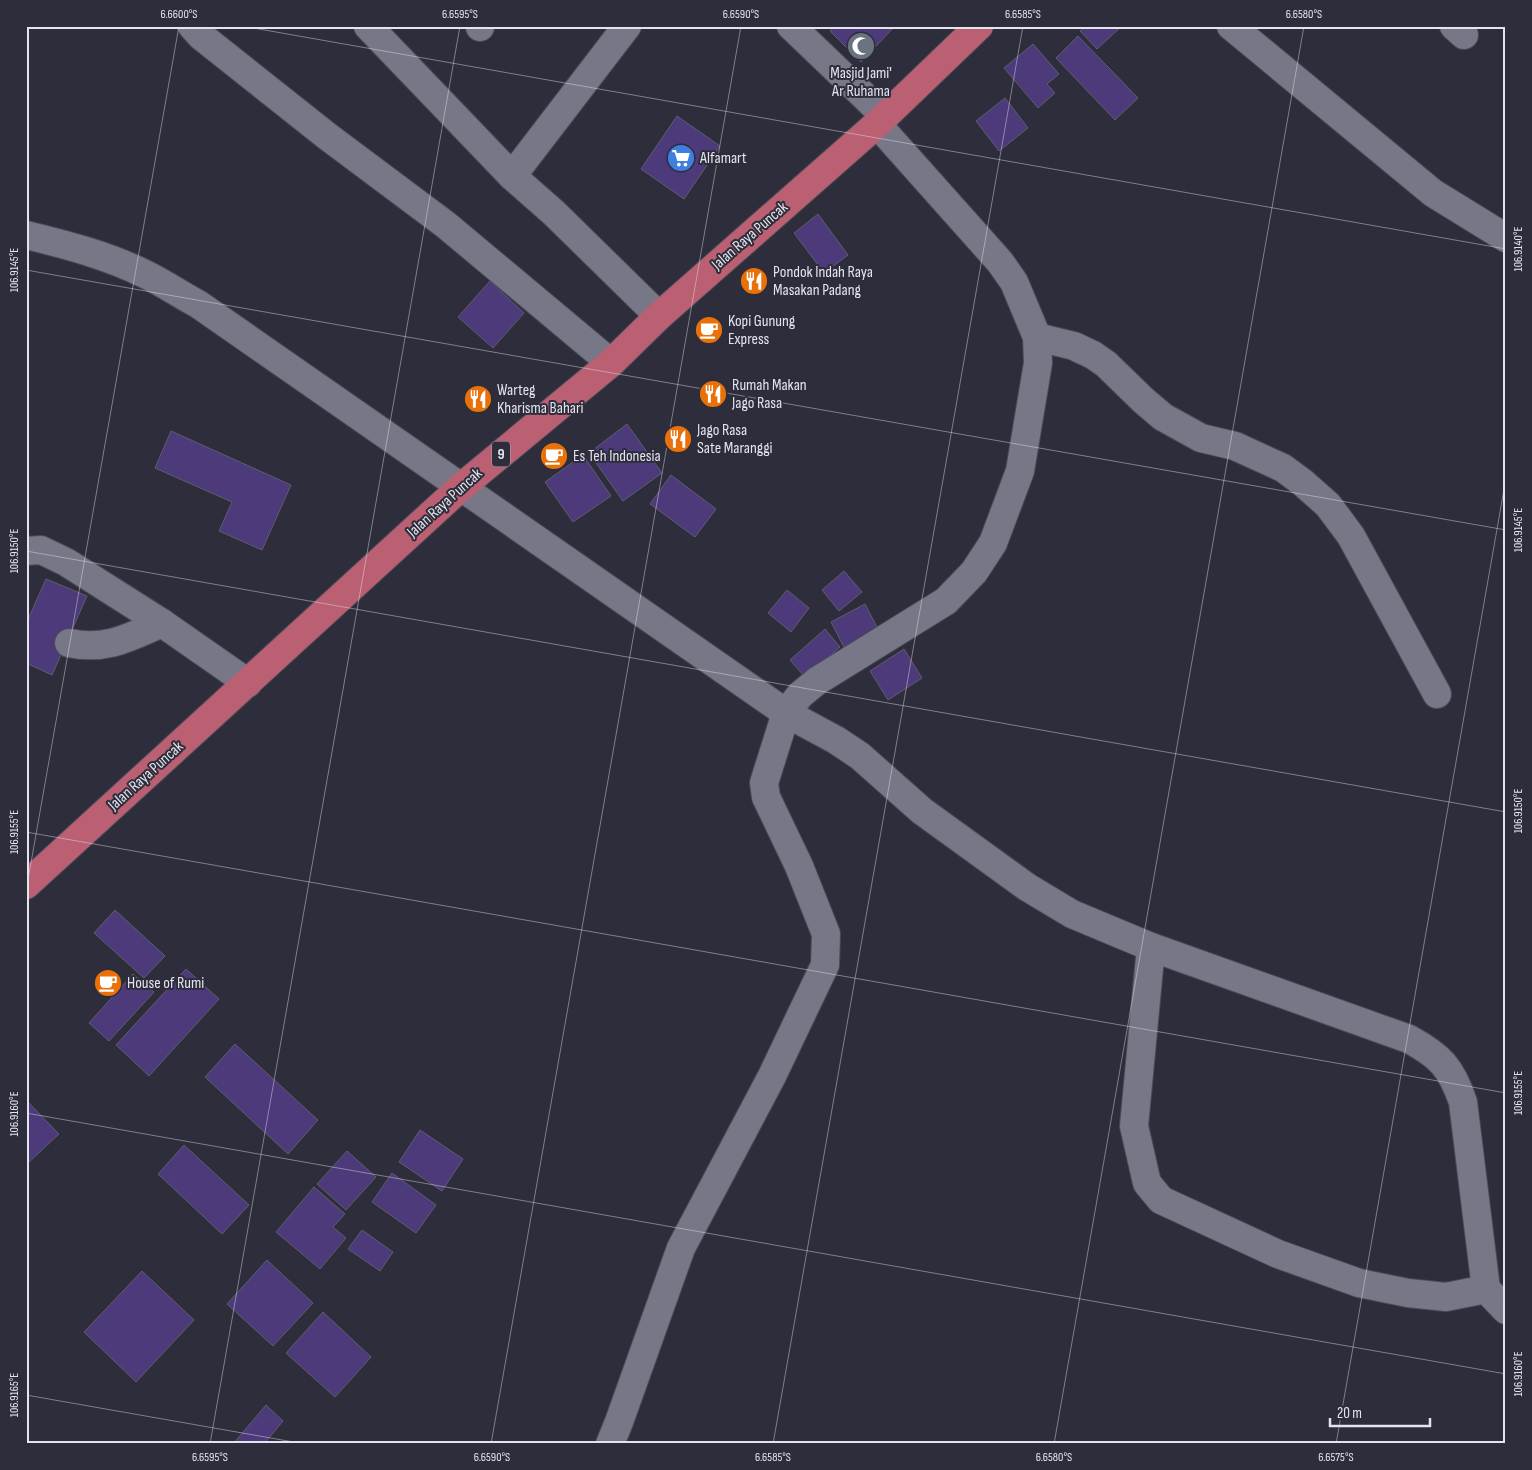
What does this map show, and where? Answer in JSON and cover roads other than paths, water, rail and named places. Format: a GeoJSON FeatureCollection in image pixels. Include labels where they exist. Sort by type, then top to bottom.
{"type":"FeatureCollection","features":[{"type":"Feature","properties":{"kind":"highway","name":"Jalan Raya Puncak"},"geometry":{"type":"LineString","coordinates":[[26,885],[460,488],[611,363],[659,316],[881,120],[971,29]]}},
{"type":"Feature","properties":{"kind":"street"},"geometry":{"type":"LineString","coordinates":[[192,26],[201,36],[327,136],[446,225],[611,363]]}},
{"type":"Feature","properties":{"kind":"street"},"geometry":{"type":"LineString","coordinates":[[368,26],[512,176],[554,213],[659,316]]}},
{"type":"Feature","properties":{"kind":"street"},"geometry":{"type":"LineString","coordinates":[[512,176],[626,26]]}},
{"type":"Feature","properties":{"kind":"street"},"geometry":{"type":"LineString","coordinates":[[610,1444],[681,1248],[772,1076],[825,965],[826,934],[799,866],[766,797],[764,783],[767,770],[786,713],[800,695],[817,681],[946,600],[974,572],[993,543],[1020,471],[1038,363],[1036,337],[1014,282],[1000,262],[881,120],[791,26]]}},
{"type":"Feature","properties":{"kind":"street"},"geometry":{"type":"LineString","coordinates":[[1232,26],[1433,193],[1506,238]]}},
{"type":"Feature","properties":{"kind":"street"},"geometry":{"type":"LineString","coordinates":[[26,235],[58,242],[106,258],[148,276],[198,304],[786,713],[836,740],[860,756],[922,811],[1027,887],[1072,914],[1151,947],[1409,1039],[1430,1050],[1443,1063],[1456,1081],[1463,1102],[1486,1289],[1506,1310]]}},
{"type":"Feature","properties":{"kind":"street"},"geometry":{"type":"LineString","coordinates":[[1036,337],[1074,346],[1093,355],[1106,364],[1163,417],[1201,438],[1235,446],[1283,468],[1328,505],[1351,536],[1437,694]]}},
{"type":"Feature","properties":{"kind":"street"},"geometry":{"type":"LineString","coordinates":[[26,551],[42,550],[66,562],[162,623],[248,683]]}},
{"type":"Feature","properties":{"kind":"street"},"geometry":{"type":"LineString","coordinates":[[70,643],[85,646],[108,644],[125,640],[162,623]]}},
{"type":"Feature","properties":{"kind":"street"},"geometry":{"type":"LineString","coordinates":[[1151,947],[1134,1126],[1147,1183],[1161,1200],[1278,1254],[1359,1283],[1408,1293],[1446,1297],[1486,1289]]}},
{"type":"Feature","properties":{"kind":"place","name":"Masjid Jami' Ar Ruhama"},"geometry":{"type":"Point","coordinates":[861,46]}},
{"type":"Feature","properties":{"kind":"place","name":"Alfamart"},"geometry":{"type":"Point","coordinates":[681,158]}},
{"type":"Feature","properties":{"kind":"place","name":"Pondok Indah Raya Masakan Padang"},"geometry":{"type":"Point","coordinates":[754,281]}},
{"type":"Feature","properties":{"kind":"place","name":"Kopi Gunung Express"},"geometry":{"type":"Point","coordinates":[709,330]}},
{"type":"Feature","properties":{"kind":"place","name":"Rumah Makan Jago Rasa"},"geometry":{"type":"Point","coordinates":[713,394]}},
{"type":"Feature","properties":{"kind":"place","name":"Warteg Kharisma Bahari"},"geometry":{"type":"Point","coordinates":[478,399]}},
{"type":"Feature","properties":{"kind":"place","name":"Jago Rasa Sate Maranggi"},"geometry":{"type":"Point","coordinates":[678,439]}},
{"type":"Feature","properties":{"kind":"place","name":"Es Teh Indonesia"},"geometry":{"type":"Point","coordinates":[554,456]}},
{"type":"Feature","properties":{"kind":"place","name":"House of Rumi"},"geometry":{"type":"Point","coordinates":[108,983]}}]}
